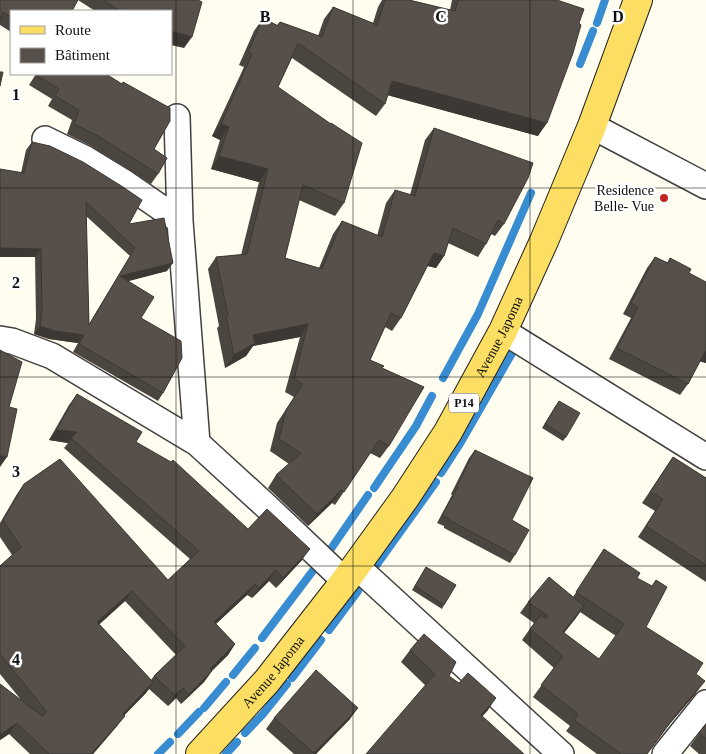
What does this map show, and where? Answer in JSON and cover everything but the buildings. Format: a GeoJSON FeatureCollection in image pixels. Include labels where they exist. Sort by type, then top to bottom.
{"type":"FeatureCollection","features":[{"type":"Feature","properties":{"kind":"main road","name":"Avenue Japoma"},"geometry":{"type":"LineString","coordinates":[[200,754],[267,681],[350,574],[405,498],[448,432],[503,331],[544,241],[592,126],[638,0]]}},
{"type":"Feature","properties":{"kind":"street"},"geometry":{"type":"LineString","coordinates":[[177,117],[180,221],[197,443]]}},
{"type":"Feature","properties":{"kind":"street"},"geometry":{"type":"LineString","coordinates":[[592,126],[706,186]]}},
{"type":"Feature","properties":{"kind":"street"},"geometry":{"type":"LineString","coordinates":[[45,140],[84,158],[180,221]]}},
{"type":"Feature","properties":{"kind":"street"},"geometry":{"type":"LineString","coordinates":[[503,331],[706,456]]}},
{"type":"Feature","properties":{"kind":"street"},"geometry":{"type":"LineString","coordinates":[[0,339],[52,356],[197,443],[561,754]]}},
{"type":"Feature","properties":{"kind":"street"},"geometry":{"type":"LineString","coordinates":[[665,754],[706,702]]}},
{"type":"Feature","properties":{"kind":"waterway"},"geometry":{"type":"LineString","coordinates":[[597,23],[605,0]]}},
{"type":"Feature","properties":{"kind":"waterway"},"geometry":{"type":"LineString","coordinates":[[580,64],[593,31]]}},
{"type":"Feature","properties":{"kind":"waterway"},"geometry":{"type":"LineString","coordinates":[[443,378],[478,314],[531,193]]}},
{"type":"Feature","properties":{"kind":"waterway"},"geometry":{"type":"LineString","coordinates":[[441,473],[515,348]]}},
{"type":"Feature","properties":{"kind":"waterway"},"geometry":{"type":"LineString","coordinates":[[374,488],[416,426],[432,396]]}},
{"type":"Feature","properties":{"kind":"waterway"},"geometry":{"type":"LineString","coordinates":[[373,570],[436,482]]}},
{"type":"Feature","properties":{"kind":"waterway"},"geometry":{"type":"LineString","coordinates":[[328,553],[368,495]]}},
{"type":"Feature","properties":{"kind":"waterway"},"geometry":{"type":"LineString","coordinates":[[262,638],[315,568]]}},
{"type":"Feature","properties":{"kind":"waterway"},"geometry":{"type":"LineString","coordinates":[[329,630],[358,591]]}},
{"type":"Feature","properties":{"kind":"waterway"},"geometry":{"type":"LineString","coordinates":[[292,678],[321,640]]}},
{"type":"Feature","properties":{"kind":"waterway"},"geometry":{"type":"LineString","coordinates":[[233,675],[255,648]]}},
{"type":"Feature","properties":{"kind":"waterway"},"geometry":{"type":"LineString","coordinates":[[204,708],[226,682]]}},
{"type":"Feature","properties":{"kind":"waterway"},"geometry":{"type":"LineString","coordinates":[[245,733],[287,684]]}},
{"type":"Feature","properties":{"kind":"waterway"},"geometry":{"type":"LineString","coordinates":[[178,734],[199,712]]}},
{"type":"Feature","properties":{"kind":"waterway"},"geometry":{"type":"LineString","coordinates":[[158,754],[170,742]]}},
{"type":"Feature","properties":{"kind":"waterway"},"geometry":{"type":"LineString","coordinates":[[226,754],[237,742]]}},
{"type":"Feature","properties":{"kind":"place","name":"Residence Belle- Vue"},"geometry":{"type":"Point","coordinates":[664,198]}}]}
